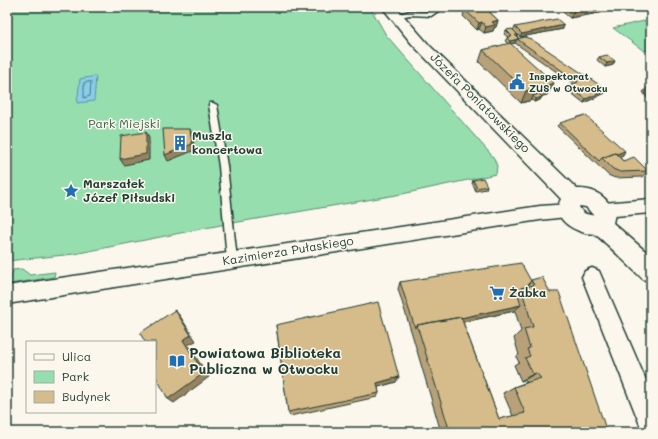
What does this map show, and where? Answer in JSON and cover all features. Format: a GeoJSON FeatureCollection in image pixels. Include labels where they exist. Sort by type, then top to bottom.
{"type":"FeatureCollection","features":[{"type":"Feature","properties":{"kind":"street","name":"Józefa Poniatowskiego"},"geometry":{"type":"LineString","coordinates":[[392,12],[433,58],[548,171],[571,205],[577,220],[588,225],[601,217]]}},
{"type":"Feature","properties":{"kind":"street","name":"Kazimierza Pułaskiego"},"geometry":{"type":"LineString","coordinates":[[7,295],[540,213],[571,205]]}},
{"type":"Feature","properties":{"kind":"street"},"geometry":{"type":"LineString","coordinates":[[601,217],[651,206]]}},
{"type":"Feature","properties":{"kind":"street"},"geometry":{"type":"LineString","coordinates":[[601,217],[651,271]]}},
{"type":"Feature","properties":{"kind":"street"},"geometry":{"type":"LineString","coordinates":[[592,277],[651,420]]}},
{"type":"Feature","properties":{"kind":"lane"},"geometry":{"type":"LineString","coordinates":[[392,12],[431,14],[441,7]]}},
{"type":"Feature","properties":{"kind":"lane"},"geometry":{"type":"LineString","coordinates":[[213,105],[222,166],[232,260]]}},
{"type":"Feature","properties":{"kind":"green space","name":"Park Miejski"},"geometry":{"type":"Polygon","coordinates":[[[7,7],[370,7],[386,35],[494,158],[497,166],[496,174],[402,194],[221,225],[74,254],[7,261],[7,7]]]}},
{"type":"Feature","properties":{"kind":"green space"},"geometry":{"type":"Polygon","coordinates":[[[644,21],[651,26],[651,49],[644,51],[613,28],[644,21]]]}},
{"type":"Feature","properties":{"kind":"green space"},"geometry":{"type":"Polygon","coordinates":[[[22,269],[30,275],[55,272],[54,277],[9,284],[13,270],[22,269]]]}},
{"type":"Feature","properties":{"kind":"water"},"geometry":{"type":"Polygon","coordinates":[[[96,76],[94,101],[77,103],[80,79],[96,76]]]}},
{"type":"Feature","properties":{"kind":"building"},"geometry":{"type":"Polygon","coordinates":[[[466,7],[484,7],[498,20],[492,22],[495,25],[486,27],[482,22],[479,23],[465,10],[468,9],[466,7]]]}},
{"type":"Feature","properties":{"kind":"building"},"geometry":{"type":"Polygon","coordinates":[[[573,7],[585,7],[575,9],[573,7]]]}},
{"type":"Feature","properties":{"kind":"building"},"geometry":{"type":"Polygon","coordinates":[[[557,19],[564,25],[522,34],[515,27],[557,19]]]}},
{"type":"Feature","properties":{"kind":"building"},"geometry":{"type":"Polygon","coordinates":[[[512,29],[518,35],[515,35],[519,39],[510,41],[507,38],[512,36],[506,30],[512,29]]]}},
{"type":"Feature","properties":{"kind":"building"},"geometry":{"type":"Polygon","coordinates":[[[525,37],[531,39],[607,90],[586,99],[568,86],[578,82],[517,39],[525,37]]]}},
{"type":"Feature","properties":{"kind":"building"},"geometry":{"type":"Polygon","coordinates":[[[510,43],[554,83],[526,91],[483,50],[510,43]]]}},
{"type":"Feature","properties":{"kind":"building"},"geometry":{"type":"Polygon","coordinates":[[[607,55],[615,61],[607,63],[599,57],[607,55]]]}},
{"type":"Feature","properties":{"kind":"building"},"geometry":{"type":"Polygon","coordinates":[[[539,94],[542,97],[536,99],[533,96],[539,94]]]}},
{"type":"Feature","properties":{"kind":"building"},"geometry":{"type":"Polygon","coordinates":[[[585,115],[625,151],[602,158],[599,161],[560,123],[585,115]]]}},
{"type":"Feature","properties":{"kind":"building","name":"Muszla koncertowa"},"geometry":{"type":"Polygon","coordinates":[[[163,129],[190,129],[192,144],[165,155],[163,129]]]}},
{"type":"Feature","properties":{"kind":"building"},"geometry":{"type":"Polygon","coordinates":[[[146,132],[146,154],[120,159],[121,136],[146,132]]]}},
{"type":"Feature","properties":{"kind":"building"},"geometry":{"type":"Polygon","coordinates":[[[615,153],[623,161],[634,157],[648,171],[620,172],[613,169],[602,158],[615,153]]]}},
{"type":"Feature","properties":{"kind":"building"},"geometry":{"type":"Polygon","coordinates":[[[483,178],[487,186],[477,188],[473,180],[483,178]]]}},
{"type":"Feature","properties":{"kind":"building"},"geometry":{"type":"Polygon","coordinates":[[[521,263],[531,281],[528,284],[529,286],[521,288],[517,291],[521,305],[461,318],[417,325],[415,328],[400,282],[521,263]]]}},
{"type":"Feature","properties":{"kind":"building"},"geometry":{"type":"Polygon","coordinates":[[[542,277],[550,292],[559,292],[607,432],[450,432],[417,325],[461,317],[499,419],[525,413],[514,387],[541,378],[536,373],[533,374],[525,358],[530,356],[527,349],[530,348],[524,329],[533,327],[521,288],[534,285],[531,280],[542,277]]]}},
{"type":"Feature","properties":{"kind":"building"},"geometry":{"type":"Polygon","coordinates":[[[378,302],[399,377],[377,383],[379,393],[288,412],[276,325],[378,302]]]}},
{"type":"Feature","properties":{"kind":"building","name":"Powiatowa Biblioteka Publiczna w Otwocku"},"geometry":{"type":"Polygon","coordinates":[[[175,310],[191,335],[183,340],[204,373],[168,399],[156,377],[156,341],[144,341],[140,333],[175,310]]]}},
{"type":"Feature","properties":{"kind":"place","name":"Inspektorat ZUS w Otwocku"},"geometry":{"type":"Point","coordinates":[517,82]}},
{"type":"Feature","properties":{"kind":"place","name":"Muszla koncertowa"},"geometry":{"type":"Point","coordinates":[180,143]}},
{"type":"Feature","properties":{"kind":"place","name":"Marszałek Józef Piłsudski"},"geometry":{"type":"Point","coordinates":[71,191]}},
{"type":"Feature","properties":{"kind":"place","name":"Żabka"},"geometry":{"type":"Point","coordinates":[497,293]}},
{"type":"Feature","properties":{"kind":"place","name":"Powiatowa Biblioteka Publiczna w Otwocku"},"geometry":{"type":"Point","coordinates":[177,361]}}]}
